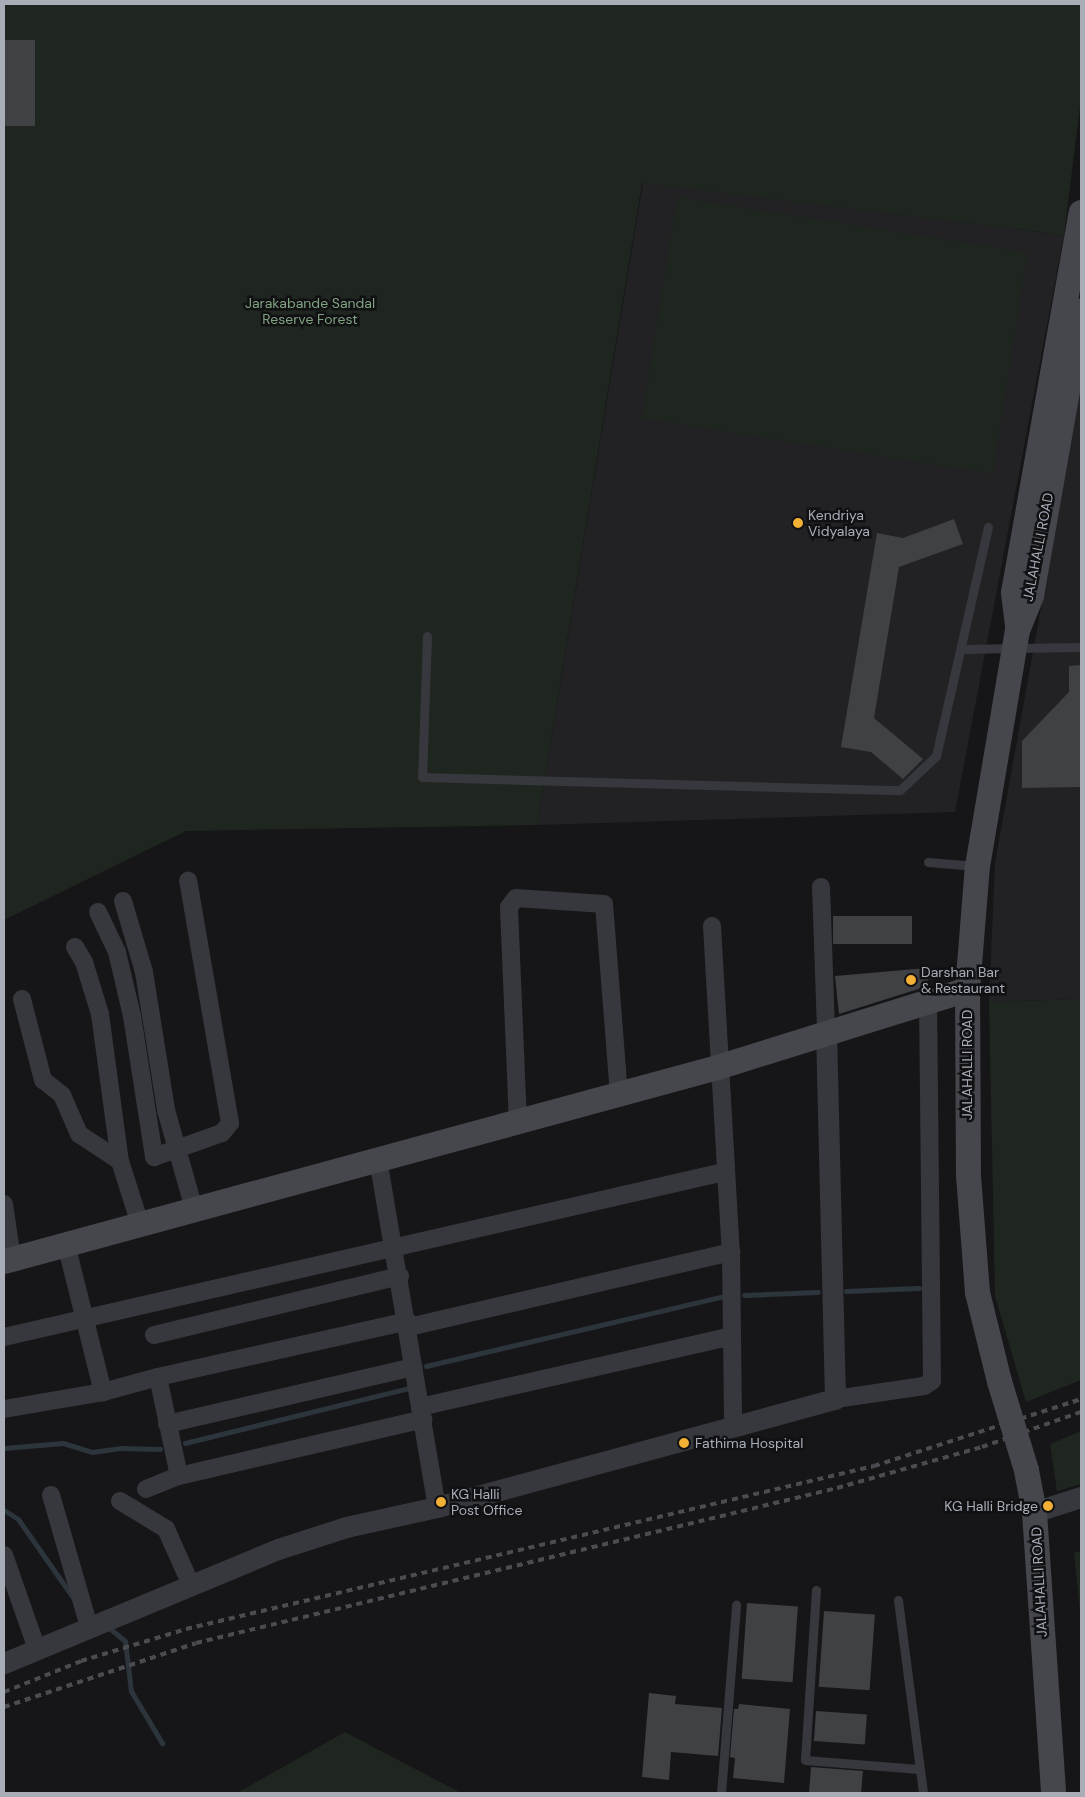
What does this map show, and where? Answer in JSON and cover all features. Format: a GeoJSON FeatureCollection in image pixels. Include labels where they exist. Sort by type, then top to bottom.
{"type":"FeatureCollection","features":[{"type":"Feature","properties":{"kind":"main road"},"geometry":{"type":"LineString","coordinates":[[1016,639],[1014,592],[1077,257],[1081,212]]}},
{"type":"Feature","properties":{"kind":"main road","name":"JALAHALLI ROAD"},"geometry":{"type":"LineString","coordinates":[[1053,1793],[1034,1512],[1026,1470],[999,1381],[977,1292],[968,1175],[967,989],[977,866],[1016,639],[1031,595],[1081,310]]}},
{"type":"Feature","properties":{"kind":"main road"},"geometry":{"type":"LineString","coordinates":[[8,1260],[378,1159],[518,1123],[619,1093],[717,1067],[967,989]]}},
{"type":"Feature","properties":{"kind":"street"},"geometry":{"type":"LineString","coordinates":[[98,912],[117,952],[132,1016],[154,1157],[222,1132],[230,1123],[188,881]]}},
{"type":"Feature","properties":{"kind":"street"},"geometry":{"type":"LineString","coordinates":[[821,887],[835,1399]]}},
{"type":"Feature","properties":{"kind":"street"},"geometry":{"type":"LineString","coordinates":[[518,1123],[509,907],[516,898],[604,904],[619,1093]]}},
{"type":"Feature","properties":{"kind":"street"},"geometry":{"type":"LineString","coordinates":[[123,901],[144,972],[176,1150],[194,1209]]}},
{"type":"Feature","properties":{"kind":"street"},"geometry":{"type":"LineString","coordinates":[[712,926],[717,1067],[731,1252],[733,1427]]}},
{"type":"Feature","properties":{"kind":"street"},"geometry":{"type":"LineString","coordinates":[[75,947],[84,962],[100,1014],[120,1160],[140,1224]]}},
{"type":"Feature","properties":{"kind":"street"},"geometry":{"type":"LineString","coordinates":[[22,999],[43,1080],[62,1095],[79,1134],[120,1160]]}},
{"type":"Feature","properties":{"kind":"street"},"geometry":{"type":"LineString","coordinates":[[4,1663],[191,1585],[346,1526],[437,1507],[835,1399],[924,1386],[932,1380],[928,1002]]}},
{"type":"Feature","properties":{"kind":"street"},"geometry":{"type":"LineString","coordinates":[[378,1159],[400,1276],[437,1507]]}},
{"type":"Feature","properties":{"kind":"street"},"geometry":{"type":"LineString","coordinates":[[4,1337],[85,1320],[394,1245],[724,1172]]}},
{"type":"Feature","properties":{"kind":"street"},"geometry":{"type":"LineString","coordinates":[[4,1204],[8,1260]]}},
{"type":"Feature","properties":{"kind":"street"},"geometry":{"type":"LineString","coordinates":[[66,1244],[103,1392]]}},
{"type":"Feature","properties":{"kind":"street"},"geometry":{"type":"LineString","coordinates":[[4,1409],[103,1392],[158,1377],[408,1324],[731,1252]]}},
{"type":"Feature","properties":{"kind":"street"},"geometry":{"type":"LineString","coordinates":[[154,1335],[400,1276]]}},
{"type":"Feature","properties":{"kind":"street"},"geometry":{"type":"LineString","coordinates":[[146,1489],[179,1476],[732,1336]]}},
{"type":"Feature","properties":{"kind":"street"},"geometry":{"type":"LineString","coordinates":[[167,1424],[414,1367]]}},
{"type":"Feature","properties":{"kind":"street"},"geometry":{"type":"LineString","coordinates":[[158,1377],[179,1476]]}},
{"type":"Feature","properties":{"kind":"street"},"geometry":{"type":"LineString","coordinates":[[51,1495],[88,1627]]}},
{"type":"Feature","properties":{"kind":"street"},"geometry":{"type":"LineString","coordinates":[[1034,1512],[1081,1497]]}},
{"type":"Feature","properties":{"kind":"street"},"geometry":{"type":"LineString","coordinates":[[120,1501],[166,1529],[191,1585]]}},
{"type":"Feature","properties":{"kind":"street"},"geometry":{"type":"LineString","coordinates":[[4,1558],[36,1649]]}},
{"type":"Feature","properties":{"kind":"lane"},"geometry":{"type":"LineString","coordinates":[[427,636],[422,777],[900,790],[936,756],[963,649],[988,527]]}},
{"type":"Feature","properties":{"kind":"lane"},"geometry":{"type":"LineString","coordinates":[[963,649],[1016,639],[1081,647]]}},
{"type":"Feature","properties":{"kind":"lane"},"geometry":{"type":"LineString","coordinates":[[928,862],[977,866]]}},
{"type":"Feature","properties":{"kind":"lane"},"geometry":{"type":"LineString","coordinates":[[816,1590],[805,1760],[920,1769]]}},
{"type":"Feature","properties":{"kind":"lane"},"geometry":{"type":"LineString","coordinates":[[898,1600],[923,1793]]}},
{"type":"Feature","properties":{"kind":"lane"},"geometry":{"type":"LineString","coordinates":[[721,1793],[736,1605]]}},
{"type":"Feature","properties":{"kind":"shaded area","name":"Kendriya Vidyalaya"},"geometry":{"type":"Polygon","coordinates":[[[643,182],[1064,235],[955,812],[537,825],[643,182]]]}},
{"type":"Feature","properties":{"kind":"shaded area"},"geometry":{"type":"Polygon","coordinates":[[[1081,385],[1081,999],[989,1002],[995,863],[1081,385]]]}},
{"type":"Feature","properties":{"kind":"green space","name":"Jarakabande Sandal Reserve Forest"},"geometry":{"type":"Polygon","coordinates":[[[4,4],[1081,4],[1081,99],[1064,235],[642,183],[537,825],[186,831],[4,920],[4,4]]]}},
{"type":"Feature","properties":{"kind":"green space"},"geometry":{"type":"Polygon","coordinates":[[[677,197],[1028,253],[993,474],[642,418],[677,197]]]}},
{"type":"Feature","properties":{"kind":"green space"},"geometry":{"type":"Polygon","coordinates":[[[1081,999],[1081,1380],[1026,1402],[995,1296],[989,1002],[1081,999]]]}},
{"type":"Feature","properties":{"kind":"green space"},"geometry":{"type":"Polygon","coordinates":[[[1081,1431],[1081,1484],[1057,1491],[1050,1444],[1081,1431]]]}},
{"type":"Feature","properties":{"kind":"green space"},"geometry":{"type":"Polygon","coordinates":[[[1081,1551],[1081,1620],[1074,1553],[1081,1551]]]}},
{"type":"Feature","properties":{"kind":"green space"},"geometry":{"type":"Polygon","coordinates":[[[345,1732],[461,1793],[237,1793],[345,1732]]]}},
{"type":"Feature","properties":{"kind":"building"},"geometry":{"type":"Polygon","coordinates":[[[4,40],[35,40],[35,126],[4,126],[4,40]]]}},
{"type":"Feature","properties":{"kind":"building"},"geometry":{"type":"Polygon","coordinates":[[[954,519],[963,544],[899,567],[874,718],[923,759],[903,779],[871,752],[841,747],[877,533],[903,538],[954,519]]]}},
{"type":"Feature","properties":{"kind":"building"},"geometry":{"type":"Polygon","coordinates":[[[1081,665],[1081,787],[1022,788],[1022,741],[1069,692],[1069,666],[1081,665]]]}},
{"type":"Feature","properties":{"kind":"building"},"geometry":{"type":"Polygon","coordinates":[[[833,916],[912,916],[912,944],[833,944],[833,916]]]}},
{"type":"Feature","properties":{"kind":"building"},"geometry":{"type":"Polygon","coordinates":[[[927,968],[928,986],[839,1014],[835,976],[927,968]]]}},
{"type":"Feature","properties":{"kind":"building"},"geometry":{"type":"Polygon","coordinates":[[[747,1603],[798,1607],[793,1682],[742,1679],[747,1603]]]}},
{"type":"Feature","properties":{"kind":"building"},"geometry":{"type":"Polygon","coordinates":[[[824,1611],[875,1615],[870,1690],[819,1687],[824,1611]]]}},
{"type":"Feature","properties":{"kind":"building"},"geometry":{"type":"Polygon","coordinates":[[[649,1693],[676,1696],[675,1704],[722,1708],[718,1756],[671,1752],[669,1780],[642,1777],[649,1693]]]}},
{"type":"Feature","properties":{"kind":"building"},"geometry":{"type":"Polygon","coordinates":[[[739,1704],[790,1709],[784,1783],[733,1778],[735,1758],[730,1757],[734,1709],[738,1709],[739,1704]]]}},
{"type":"Feature","properties":{"kind":"building"},"geometry":{"type":"Polygon","coordinates":[[[816,1711],[867,1715],[865,1744],[814,1741],[816,1711]]]}},
{"type":"Feature","properties":{"kind":"building"},"geometry":{"type":"Polygon","coordinates":[[[811,1767],[863,1771],[861,1793],[809,1793],[811,1767]]]}},
{"type":"Feature","properties":{"kind":"waterway"},"geometry":{"type":"LineString","coordinates":[[846,1291],[919,1288]]}},
{"type":"Feature","properties":{"kind":"waterway"},"geometry":{"type":"LineString","coordinates":[[744,1295],[818,1292]]}},
{"type":"Feature","properties":{"kind":"waterway"},"geometry":{"type":"LineString","coordinates":[[426,1366],[725,1296]]}},
{"type":"Feature","properties":{"kind":"waterway"},"geometry":{"type":"LineString","coordinates":[[185,1443],[409,1388]]}},
{"type":"Feature","properties":{"kind":"waterway"},"geometry":{"type":"LineString","coordinates":[[4,1448],[63,1443],[92,1452],[120,1448],[160,1449]]}},
{"type":"Feature","properties":{"kind":"waterway"},"geometry":{"type":"LineString","coordinates":[[4,1510],[18,1519],[74,1599]]}},
{"type":"Feature","properties":{"kind":"waterway"},"geometry":{"type":"LineString","coordinates":[[107,1626],[125,1641],[131,1691],[162,1743]]}},
{"type":"Feature","properties":{"kind":"railway"},"geometry":{"type":"LineString","coordinates":[[4,1692],[81,1661],[186,1629],[874,1466],[1081,1399]]}},
{"type":"Feature","properties":{"kind":"railway"},"geometry":{"type":"LineString","coordinates":[[4,1707],[196,1643],[837,1488],[982,1447],[1081,1412]]}},
{"type":"Feature","properties":{"kind":"place","name":"Kendriya Vidyalaya"},"geometry":{"type":"Point","coordinates":[798,523]}},
{"type":"Feature","properties":{"kind":"place","name":"Darshan Bar & Restaurant"},"geometry":{"type":"Point","coordinates":[911,980]}},
{"type":"Feature","properties":{"kind":"place","name":"Fathima Hospital"},"geometry":{"type":"Point","coordinates":[684,1443]}},
{"type":"Feature","properties":{"kind":"place","name":"KG Halli Post Office"},"geometry":{"type":"Point","coordinates":[441,1502]}},
{"type":"Feature","properties":{"kind":"place","name":"KG Halli Bridge"},"geometry":{"type":"Point","coordinates":[1048,1506]}}]}
